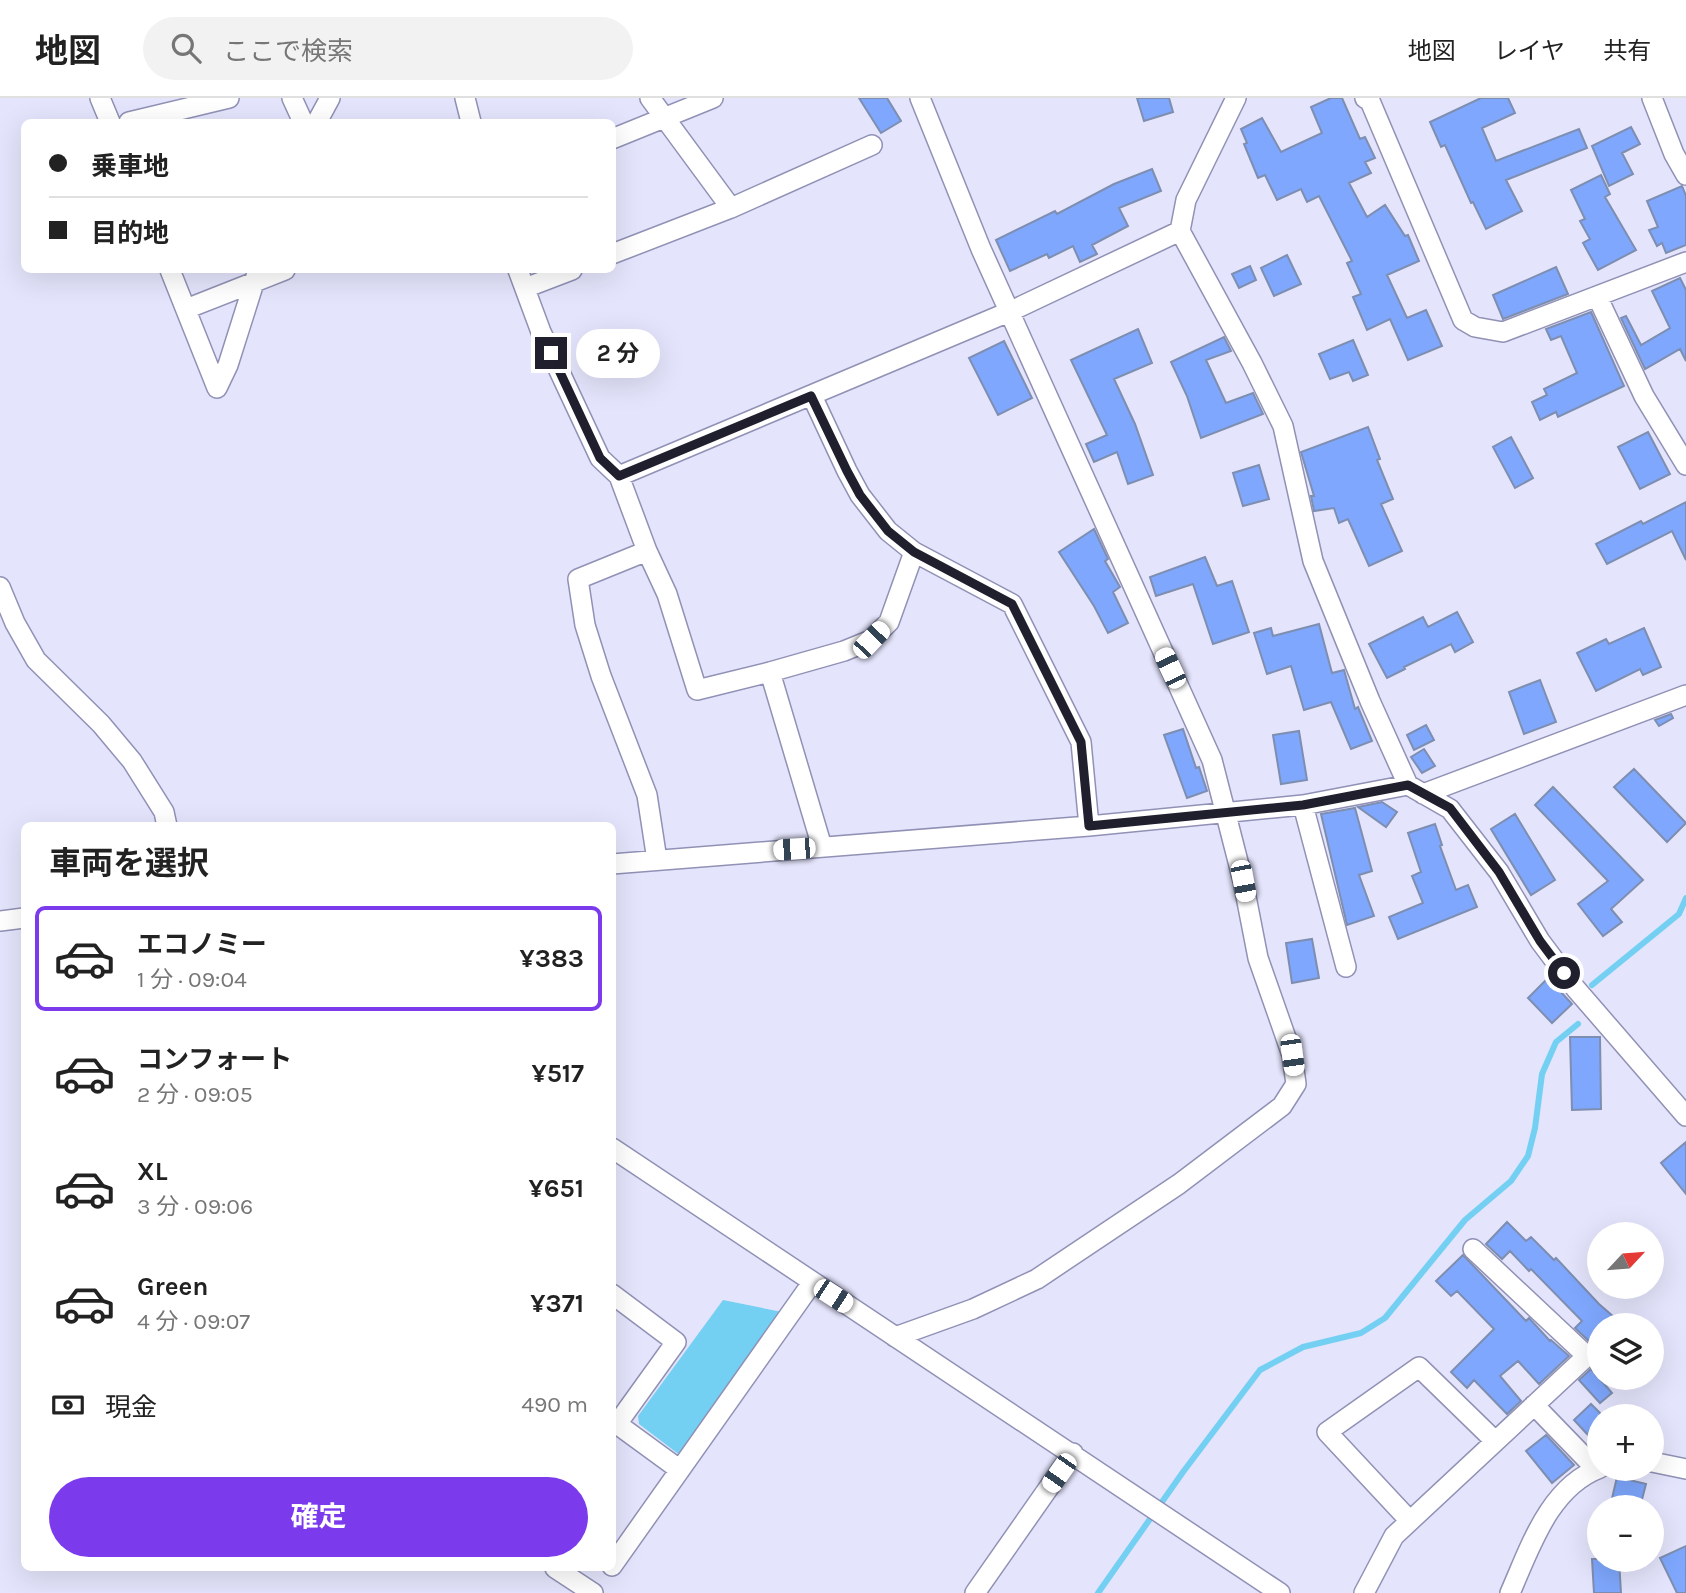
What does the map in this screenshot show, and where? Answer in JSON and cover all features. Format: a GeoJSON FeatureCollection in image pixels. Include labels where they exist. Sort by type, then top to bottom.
{"type":"FeatureCollection","features":[{"type":"Feature","properties":{"kind":"street"},"geometry":{"type":"LineString","coordinates":[[100,98],[109,119]]}},
{"type":"Feature","properties":{"kind":"street"},"geometry":{"type":"LineString","coordinates":[[142,119],[229,98]]}},
{"type":"Feature","properties":{"kind":"street"},"geometry":{"type":"LineString","coordinates":[[292,98],[302,119]]}},
{"type":"Feature","properties":{"kind":"street"},"geometry":{"type":"LineString","coordinates":[[319,119],[330,98]]}},
{"type":"Feature","properties":{"kind":"street"},"geometry":{"type":"LineString","coordinates":[[465,98],[470,119]]}},
{"type":"Feature","properties":{"kind":"street"},"geometry":{"type":"LineString","coordinates":[[650,98],[731,208]]}},
{"type":"Feature","properties":{"kind":"street"},"geometry":{"type":"LineString","coordinates":[[616,137],[713,98]]}},
{"type":"Feature","properties":{"kind":"street"},"geometry":{"type":"LineString","coordinates":[[895,1337],[973,1309],[1037,1279],[1180,1184],[1282,1106],[1296,1084],[1292,1055],[1258,958],[1243,881],[1212,760],[981,249],[920,98]]}},
{"type":"Feature","properties":{"kind":"street"},"geometry":{"type":"LineString","coordinates":[[1236,98],[1186,200],[1180,231],[1283,426],[1313,561],[1370,701],[1416,789],[1450,808],[1499,872],[1540,941],[1576,989],[1686,1116]]}},
{"type":"Feature","properties":{"kind":"street"},"geometry":{"type":"LineString","coordinates":[[1365,98],[1370,101],[1463,320],[1475,327],[1503,332],[1686,262]]}},
{"type":"Feature","properties":{"kind":"street"},"geometry":{"type":"LineString","coordinates":[[1652,98],[1674,154],[1686,175]]}},
{"type":"Feature","properties":{"kind":"street"},"geometry":{"type":"LineString","coordinates":[[616,252],[731,208],[872,145]]}},
{"type":"Feature","properties":{"kind":"street"},"geometry":{"type":"LineString","coordinates":[[619,476],[1011,311],[1180,231]]}},
{"type":"Feature","properties":{"kind":"street"},"geometry":{"type":"LineString","coordinates":[[171,273],[218,388],[256,276]]}},
{"type":"Feature","properties":{"kind":"street"},"geometry":{"type":"LineString","coordinates":[[555,273],[521,279],[541,332],[600,458],[619,476],[647,551],[667,594],[697,690],[844,651],[871,640],[889,622],[914,552]]}},
{"type":"Feature","properties":{"kind":"street"},"geometry":{"type":"LineString","coordinates":[[186,309],[256,276]]}},
{"type":"Feature","properties":{"kind":"street"},"geometry":{"type":"LineString","coordinates":[[1597,296],[1644,396],[1686,465]]}},
{"type":"Feature","properties":{"kind":"street"},"geometry":{"type":"LineString","coordinates":[[811,396],[860,495],[888,531],[914,552],[1012,604],[1081,742],[1089,826]]}},
{"type":"Feature","properties":{"kind":"street"},"geometry":{"type":"LineString","coordinates":[[647,551],[578,579],[584,625],[647,795],[657,860]]}},
{"type":"Feature","properties":{"kind":"street"},"geometry":{"type":"LineString","coordinates":[[0,587],[15,623],[36,660],[101,724],[132,761],[164,812],[166,822]]}},
{"type":"Feature","properties":{"kind":"street"},"geometry":{"type":"LineString","coordinates":[[770,672],[822,847]]}},
{"type":"Feature","properties":{"kind":"street"},"geometry":{"type":"LineString","coordinates":[[616,864],[1089,826],[1303,805],[1416,789],[1686,695]]}},
{"type":"Feature","properties":{"kind":"street"},"geometry":{"type":"LineString","coordinates":[[1303,805],[1346,967]]}},
{"type":"Feature","properties":{"kind":"street"},"geometry":{"type":"LineString","coordinates":[[0,921],[21,918]]}},
{"type":"Feature","properties":{"kind":"street"},"geometry":{"type":"LineString","coordinates":[[616,1151],[1280,1593]]}},
{"type":"Feature","properties":{"kind":"street"},"geometry":{"type":"LineString","coordinates":[[1364,1593],[1394,1536],[1587,1356],[1472,1249]]}},
{"type":"Feature","properties":{"kind":"street"},"geometry":{"type":"LineString","coordinates":[[616,1561],[812,1283]]}},
{"type":"Feature","properties":{"kind":"street"},"geometry":{"type":"LineString","coordinates":[[616,1297],[676,1342],[616,1421]]}},
{"type":"Feature","properties":{"kind":"street"},"geometry":{"type":"LineString","coordinates":[[1410,1521],[1327,1432],[1419,1367],[1495,1441]]}},
{"type":"Feature","properties":{"kind":"street"},"geometry":{"type":"LineString","coordinates":[[1534,1405],[1587,1457]]}},
{"type":"Feature","properties":{"kind":"street"},"geometry":{"type":"LineString","coordinates":[[616,1423],[680,1469]]}},
{"type":"Feature","properties":{"kind":"street"},"geometry":{"type":"LineString","coordinates":[[975,1593],[1073,1453]]}},
{"type":"Feature","properties":{"kind":"street"},"geometry":{"type":"LineString","coordinates":[[1664,1464],[1686,1469]]}},
{"type":"Feature","properties":{"kind":"street"},"geometry":{"type":"LineString","coordinates":[[1510,1593],[1540,1524],[1570,1487],[1587,1475]]}},
{"type":"Feature","properties":{"kind":"street"},"geometry":{"type":"LineString","coordinates":[[560,1571],[593,1593],[609,1571]]}},
{"type":"Feature","properties":{"kind":"water"},"geometry":{"type":"Polygon","coordinates":[[[723,1300],[782,1312],[681,1456],[639,1424],[638,1416],[723,1300]]]}},
{"type":"Feature","properties":{"kind":"building"},"geometry":{"type":"Polygon","coordinates":[[[859,98],[887,98],[901,121],[881,133],[859,98]]]}},
{"type":"Feature","properties":{"kind":"building"},"geometry":{"type":"Polygon","coordinates":[[[1137,98],[1169,98],[1173,112],[1144,121],[1137,98]]]}},
{"type":"Feature","properties":{"kind":"building"},"geometry":{"type":"Polygon","coordinates":[[[1331,98],[1342,98],[1360,139],[1365,137],[1375,158],[1365,162],[1371,173],[1349,183],[1367,217],[1385,205],[1405,236],[1408,235],[1419,261],[1387,275],[1407,318],[1426,310],[1442,346],[1408,360],[1390,319],[1367,330],[1353,297],[1361,294],[1347,263],[1352,261],[1319,196],[1307,202],[1301,189],[1277,200],[1265,175],[1258,178],[1244,144],[1247,143],[1241,129],[1262,118],[1281,152],[1322,133],[1311,107],[1331,98]]]}},
{"type":"Feature","properties":{"kind":"building"},"geometry":{"type":"Polygon","coordinates":[[[1481,98],[1508,98],[1515,113],[1482,128],[1496,161],[1579,129],[1587,148],[1506,180],[1522,211],[1486,229],[1445,145],[1441,147],[1430,122],[1481,98]]]}},
{"type":"Feature","properties":{"kind":"building"},"geometry":{"type":"Polygon","coordinates":[[[1631,127],[1640,144],[1622,153],[1633,174],[1609,186],[1592,146],[1631,127]]]}},
{"type":"Feature","properties":{"kind":"building"},"geometry":{"type":"Polygon","coordinates":[[[1152,169],[1161,191],[1119,208],[1128,226],[1092,245],[1097,254],[1080,262],[1073,246],[1049,258],[1047,254],[1010,271],[996,240],[1152,169]]]}},
{"type":"Feature","properties":{"kind":"building"},"geometry":{"type":"Polygon","coordinates":[[[1601,175],[1610,194],[1605,197],[1636,250],[1598,270],[1583,243],[1590,239],[1580,221],[1585,219],[1571,190],[1601,175]]]}},
{"type":"Feature","properties":{"kind":"building"},"geometry":{"type":"Polygon","coordinates":[[[1682,186],[1686,196],[1686,245],[1666,253],[1662,243],[1657,246],[1649,230],[1658,227],[1647,201],[1682,186]]]}},
{"type":"Feature","properties":{"kind":"building"},"geometry":{"type":"Polygon","coordinates":[[[1287,255],[1301,284],[1274,296],[1261,268],[1287,255]]]}},
{"type":"Feature","properties":{"kind":"building"},"geometry":{"type":"Polygon","coordinates":[[[1250,266],[1256,280],[1239,288],[1232,274],[1250,266]]]}},
{"type":"Feature","properties":{"kind":"building"},"geometry":{"type":"Polygon","coordinates":[[[1556,267],[1568,294],[1503,319],[1493,295],[1556,267]]]}},
{"type":"Feature","properties":{"kind":"building"},"geometry":{"type":"Polygon","coordinates":[[[1680,278],[1686,290],[1686,361],[1680,349],[1645,369],[1621,318],[1626,316],[1641,345],[1670,328],[1652,291],[1680,278]]]}},
{"type":"Feature","properties":{"kind":"building"},"geometry":{"type":"Polygon","coordinates":[[[1591,312],[1624,386],[1558,417],[1556,412],[1540,420],[1532,402],[1547,395],[1544,389],[1577,373],[1561,336],[1551,340],[1546,329],[1591,312]]]}},
{"type":"Feature","properties":{"kind":"building"},"geometry":{"type":"Polygon","coordinates":[[[1138,329],[1152,363],[1114,379],[1135,424],[1153,475],[1128,484],[1117,452],[1094,462],[1086,444],[1107,435],[1071,360],[1138,329]]]}},
{"type":"Feature","properties":{"kind":"building"},"geometry":{"type":"Polygon","coordinates":[[[1224,337],[1231,351],[1206,360],[1226,403],[1253,393],[1263,414],[1201,438],[1187,396],[1171,362],[1224,337]]]}},
{"type":"Feature","properties":{"kind":"building"},"geometry":{"type":"Polygon","coordinates":[[[1353,340],[1368,375],[1353,381],[1349,372],[1330,379],[1319,354],[1353,340]]]}},
{"type":"Feature","properties":{"kind":"building"},"geometry":{"type":"Polygon","coordinates":[[[1004,341],[1032,398],[998,415],[969,358],[1004,341]]]}},
{"type":"Feature","properties":{"kind":"building"},"geometry":{"type":"Polygon","coordinates":[[[1368,427],[1380,459],[1377,460],[1393,499],[1381,504],[1402,551],[1369,566],[1348,519],[1339,523],[1334,508],[1314,511],[1311,496],[1314,496],[1301,452],[1368,427]]]}},
{"type":"Feature","properties":{"kind":"building"},"geometry":{"type":"Polygon","coordinates":[[[1648,432],[1670,474],[1640,489],[1618,447],[1648,432]]]}},
{"type":"Feature","properties":{"kind":"building"},"geometry":{"type":"Polygon","coordinates":[[[1511,437],[1533,478],[1515,488],[1493,447],[1511,437]]]}},
{"type":"Feature","properties":{"kind":"building"},"geometry":{"type":"Polygon","coordinates":[[[1259,465],[1269,499],[1243,506],[1233,473],[1259,465]]]}},
{"type":"Feature","properties":{"kind":"building"},"geometry":{"type":"Polygon","coordinates":[[[1686,502],[1686,560],[1672,531],[1607,564],[1596,544],[1686,502]]]}},
{"type":"Feature","properties":{"kind":"building"},"geometry":{"type":"Polygon","coordinates":[[[1094,529],[1108,559],[1105,561],[1120,587],[1113,592],[1128,623],[1108,633],[1059,552],[1094,529]]]}},
{"type":"Feature","properties":{"kind":"building"},"geometry":{"type":"Polygon","coordinates":[[[1205,557],[1217,586],[1232,581],[1249,632],[1213,644],[1193,584],[1156,596],[1150,577],[1205,557]]]}},
{"type":"Feature","properties":{"kind":"building"},"geometry":{"type":"Polygon","coordinates":[[[1457,612],[1473,642],[1455,652],[1451,644],[1387,678],[1369,644],[1423,617],[1428,627],[1457,612]]]}},
{"type":"Feature","properties":{"kind":"building"},"geometry":{"type":"Polygon","coordinates":[[[1319,624],[1332,673],[1344,670],[1355,709],[1358,707],[1372,741],[1351,749],[1331,702],[1304,710],[1291,666],[1267,674],[1254,633],[1271,628],[1273,636],[1319,624]]]}},
{"type":"Feature","properties":{"kind":"building"},"geometry":{"type":"Polygon","coordinates":[[[1644,628],[1661,667],[1643,675],[1640,669],[1596,691],[1577,653],[1606,639],[1609,644],[1644,628]]]}},
{"type":"Feature","properties":{"kind":"building"},"geometry":{"type":"Polygon","coordinates":[[[1540,680],[1556,722],[1524,734],[1509,692],[1540,680]]]}},
{"type":"Feature","properties":{"kind":"building"},"geometry":{"type":"Polygon","coordinates":[[[1671,714],[1673,718],[1659,726],[1655,720],[1671,714]]]}},
{"type":"Feature","properties":{"kind":"building"},"geometry":{"type":"Polygon","coordinates":[[[1426,725],[1434,740],[1414,750],[1407,735],[1426,725]]]}},
{"type":"Feature","properties":{"kind":"building"},"geometry":{"type":"Polygon","coordinates":[[[1183,729],[1207,791],[1187,798],[1164,735],[1183,729]]]}},
{"type":"Feature","properties":{"kind":"building"},"geometry":{"type":"Polygon","coordinates":[[[1299,731],[1307,780],[1281,784],[1273,735],[1299,731]]]}},
{"type":"Feature","properties":{"kind":"building"},"geometry":{"type":"Polygon","coordinates":[[[1424,749],[1435,766],[1422,773],[1411,757],[1424,749]]]}},
{"type":"Feature","properties":{"kind":"building"},"geometry":{"type":"Polygon","coordinates":[[[1634,769],[1686,823],[1667,842],[1614,787],[1634,769]]]}},
{"type":"Feature","properties":{"kind":"building"},"geometry":{"type":"Polygon","coordinates":[[[1553,787],[1643,880],[1611,909],[1622,922],[1603,936],[1578,904],[1608,881],[1535,805],[1553,787]]]}},
{"type":"Feature","properties":{"kind":"building"},"geometry":{"type":"Polygon","coordinates":[[[1382,802],[1397,812],[1386,827],[1358,807],[1382,802]]]}},
{"type":"Feature","properties":{"kind":"building"},"geometry":{"type":"Polygon","coordinates":[[[1355,808],[1372,871],[1359,875],[1374,916],[1347,925],[1321,814],[1355,808]]]}},
{"type":"Feature","properties":{"kind":"building"},"geometry":{"type":"Polygon","coordinates":[[[1515,814],[1555,880],[1531,895],[1491,829],[1515,814]]]}},
{"type":"Feature","properties":{"kind":"building"},"geometry":{"type":"Polygon","coordinates":[[[1435,824],[1456,890],[1468,885],[1477,907],[1398,939],[1389,917],[1423,903],[1412,876],[1421,872],[1408,833],[1435,824]]]}},
{"type":"Feature","properties":{"kind":"building"},"geometry":{"type":"Polygon","coordinates":[[[1312,939],[1319,978],[1292,983],[1286,943],[1312,939]]]}},
{"type":"Feature","properties":{"kind":"building"},"geometry":{"type":"Polygon","coordinates":[[[1548,978],[1572,1004],[1552,1023],[1528,998],[1548,978]]]}},
{"type":"Feature","properties":{"kind":"building"},"geometry":{"type":"Polygon","coordinates":[[[1570,1037],[1600,1037],[1601,1109],[1572,1110],[1570,1037]]]}},
{"type":"Feature","properties":{"kind":"building"},"geometry":{"type":"Polygon","coordinates":[[[1686,1142],[1686,1194],[1661,1163],[1686,1142]]]}},
{"type":"Feature","properties":{"kind":"building"},"geometry":{"type":"Polygon","coordinates":[[[1507,1222],[1526,1241],[1531,1237],[1554,1260],[1556,1258],[1587,1291],[1587,1299],[1594,1299],[1609,1313],[1587,1313],[1587,1339],[1575,1328],[1582,1321],[1531,1269],[1529,1271],[1510,1251],[1502,1259],[1486,1244],[1507,1222]]]}},
{"type":"Feature","properties":{"kind":"building"},"geometry":{"type":"Polygon","coordinates":[[[1463,1255],[1526,1321],[1529,1318],[1550,1341],[1569,1356],[1539,1384],[1518,1361],[1500,1376],[1521,1401],[1507,1414],[1474,1380],[1467,1388],[1451,1372],[1494,1329],[1457,1291],[1451,1296],[1436,1281],[1463,1255]]]}},
{"type":"Feature","properties":{"kind":"building"},"geometry":{"type":"Polygon","coordinates":[[[1587,1373],[1587,1389],[1579,1380],[1587,1373]]]}},
{"type":"Feature","properties":{"kind":"building"},"geometry":{"type":"Polygon","coordinates":[[[1588,1390],[1609,1390],[1612,1393],[1600,1403],[1588,1390]]]}},
{"type":"Feature","properties":{"kind":"building"},"geometry":{"type":"Polygon","coordinates":[[[1587,1408],[1587,1434],[1574,1420],[1587,1408]]]}},
{"type":"Feature","properties":{"kind":"building"},"geometry":{"type":"Polygon","coordinates":[[[1546,1435],[1574,1465],[1552,1483],[1526,1451],[1546,1435]]]}},
{"type":"Feature","properties":{"kind":"building"},"geometry":{"type":"Polygon","coordinates":[[[1616,1481],[1646,1484],[1643,1495],[1613,1495],[1616,1481]]]}},
{"type":"Feature","properties":{"kind":"building"},"geometry":{"type":"Polygon","coordinates":[[[1686,1546],[1686,1593],[1677,1593],[1664,1566],[1664,1556],[1686,1546]]]}},
{"type":"Feature","properties":{"kind":"building"},"geometry":{"type":"Polygon","coordinates":[[[1593,1572],[1620,1572],[1621,1593],[1594,1593],[1593,1572]]]}},
{"type":"Feature","properties":{"kind":"waterway"},"geometry":{"type":"LineString","coordinates":[[1592,985],[1679,914],[1686,898]]}},
{"type":"Feature","properties":{"kind":"waterway"},"geometry":{"type":"LineString","coordinates":[[1098,1593],[1183,1472],[1260,1370],[1303,1347],[1361,1333],[1385,1318],[1465,1220],[1511,1181],[1528,1156],[1535,1128],[1542,1074],[1556,1042],[1578,1024]]}},
{"type":"Feature","properties":{"kind":"route"},"geometry":{"type":"LineString","coordinates":[[551,353],[600,458],[619,476],[811,396],[860,495],[888,531],[914,552],[1012,604],[1081,742],[1089,826],[1303,805],[1408,785],[1450,808],[1499,872],[1540,941],[1564,973]]}}]}
